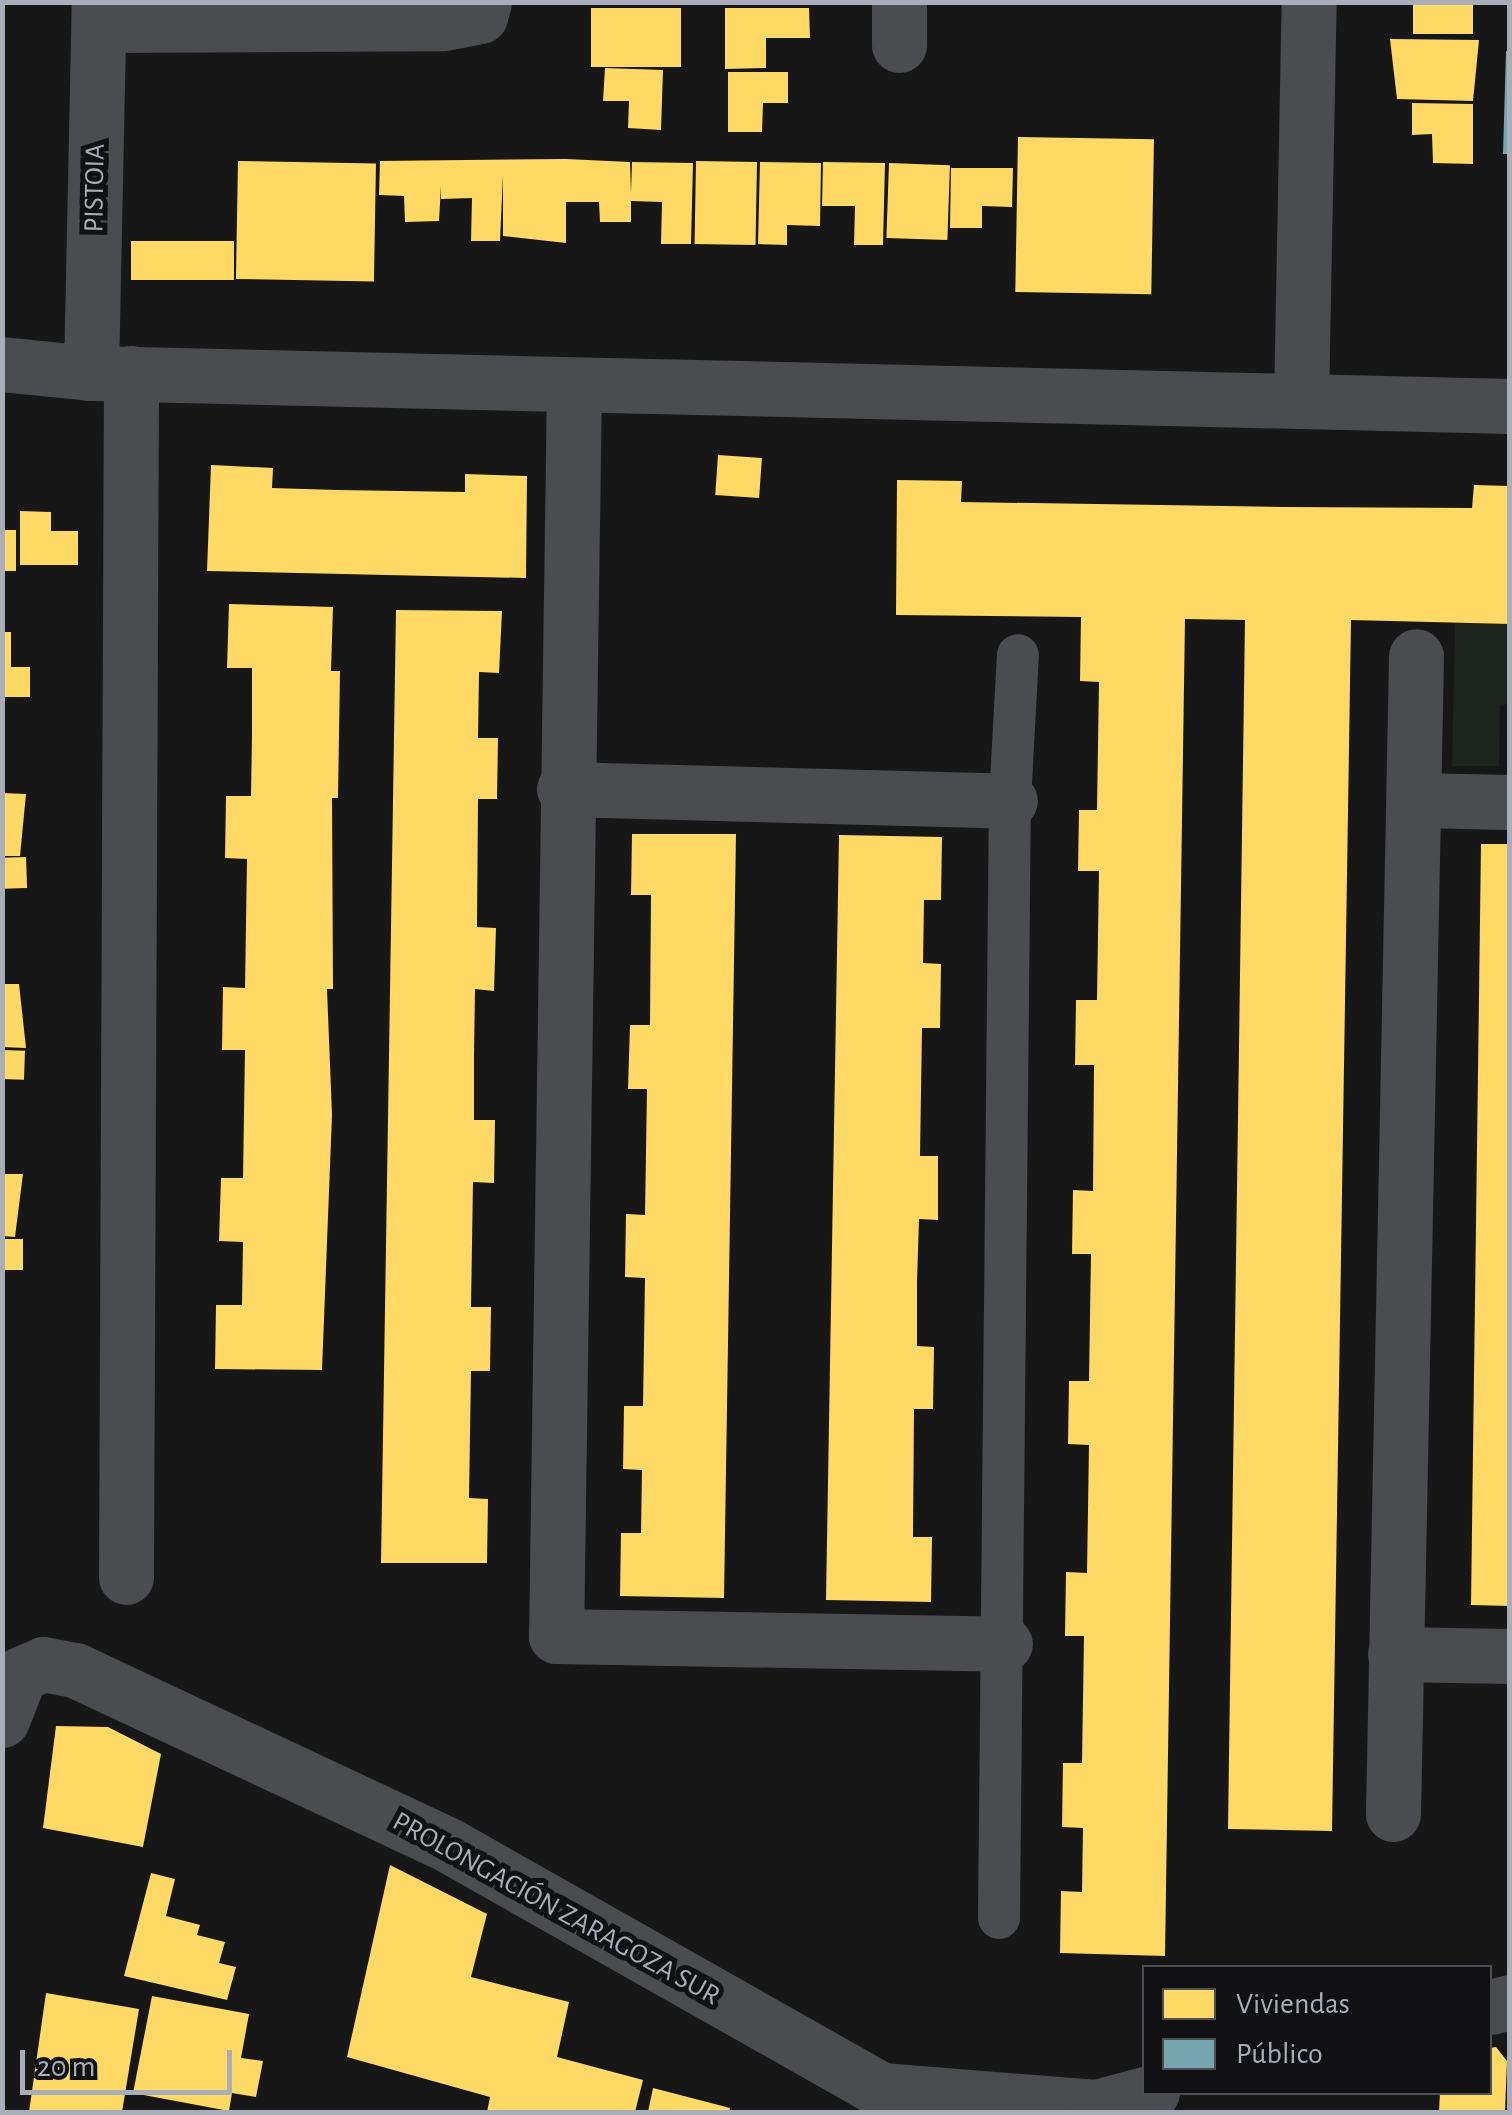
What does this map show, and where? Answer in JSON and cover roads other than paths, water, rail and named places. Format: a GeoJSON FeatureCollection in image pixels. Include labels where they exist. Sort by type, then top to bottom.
{"type":"FeatureCollection","features":[{"type":"Feature","properties":{"kind":"street"},"geometry":{"type":"LineString","coordinates":[[99,14],[444,22],[480,16],[484,2]]}},
{"type":"Feature","properties":{"kind":"street"},"geometry":{"type":"LineString","coordinates":[[1301,401],[1309,2]]}},
{"type":"Feature","properties":{"kind":"street","name":"PISTOIA"},"geometry":{"type":"LineString","coordinates":[[99,14],[111,373],[126,1577]]}},
{"type":"Feature","properties":{"kind":"street"},"geometry":{"type":"LineString","coordinates":[[2,364],[111,373],[1510,406]]}},
{"type":"Feature","properties":{"kind":"street"},"geometry":{"type":"LineString","coordinates":[[574,384],[564,789],[556,1636],[1005,1644]]}},
{"type":"Feature","properties":{"kind":"street"},"geometry":{"type":"LineString","coordinates":[[1393,1814],[1416,656]]}},
{"type":"Feature","properties":{"kind":"street"},"geometry":{"type":"LineString","coordinates":[[564,789],[1010,801]]}},
{"type":"Feature","properties":{"kind":"street"},"geometry":{"type":"LineString","coordinates":[[1416,800],[1510,802]]}},
{"type":"Feature","properties":{"kind":"street"},"geometry":{"type":"LineString","coordinates":[[1396,1654],[1510,1656]]}},
{"type":"Feature","properties":{"kind":"street","name":"PROLONGACIÓN ZARAGOZA SUR"},"geometry":{"type":"LineString","coordinates":[[2,1720],[20,1674],[44,1664],[75,1670],[450,1846],[881,2101],[1096,2110],[1143,2095]]}},
{"type":"Feature","properties":{"kind":"lane"},"geometry":{"type":"LineString","coordinates":[[999,1918],[1005,1644],[1010,801],[1018,654]]}}]}
